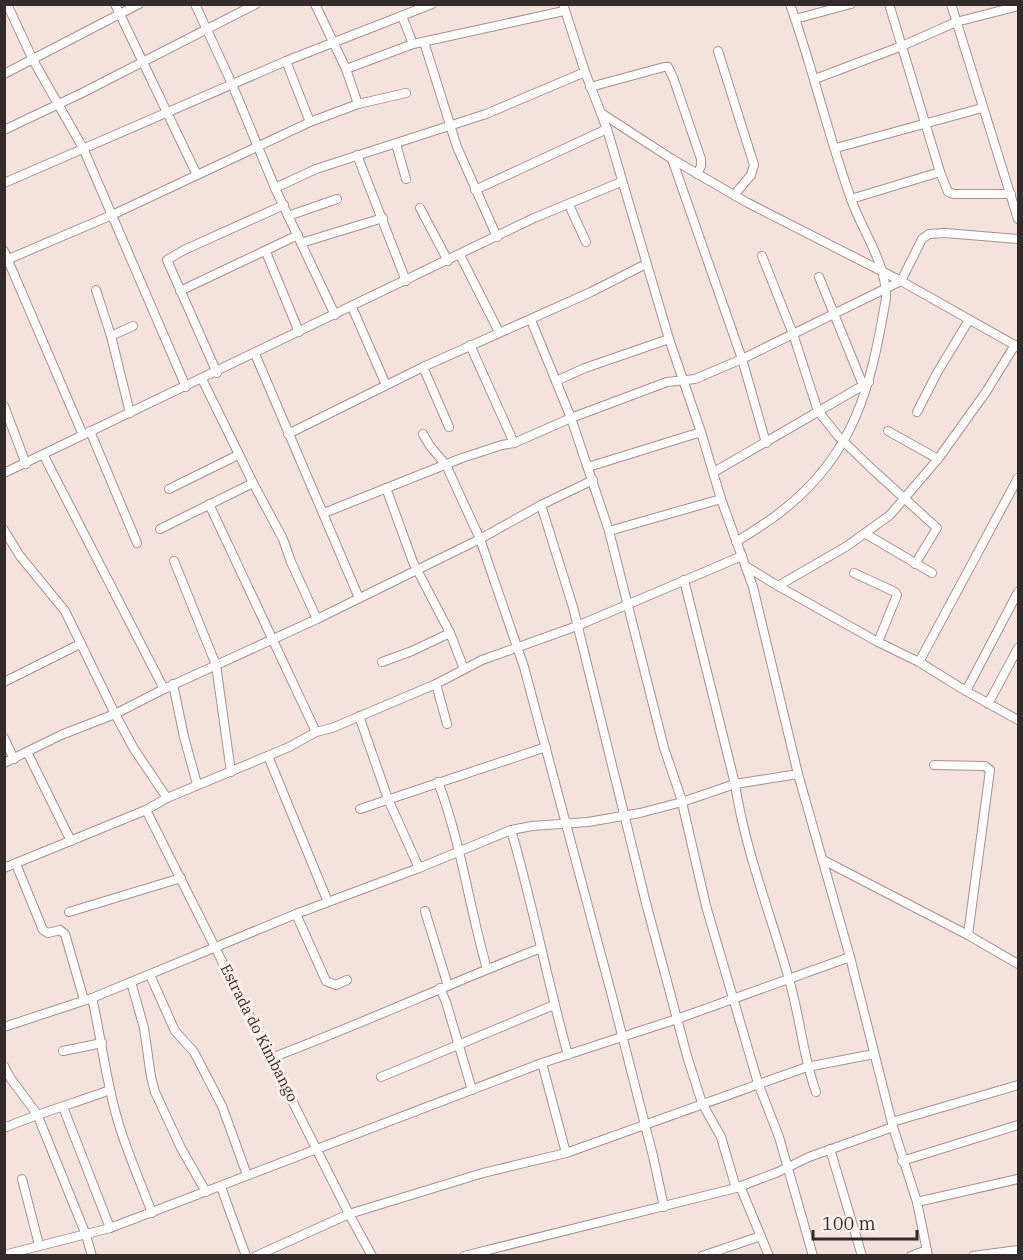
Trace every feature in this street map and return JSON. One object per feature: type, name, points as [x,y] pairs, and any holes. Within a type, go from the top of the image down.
[{"type":"street","points":[[115,4],[197,175]]},
{"type":"street","points":[[4,74],[139,4]]},
{"type":"street","points":[[195,4],[232,84],[275,188],[335,315]]},
{"type":"street","points":[[4,130],[256,4]]},
{"type":"street","points":[[315,4],[346,69],[358,104]]},
{"type":"street","points":[[4,183],[286,61],[432,4]]},
{"type":"street","points":[[736,542],[783,511],[817,477],[844,441],[856,417],[866,384],[886,298],[882,272],[851,199],[790,4]]},
{"type":"street","points":[[795,19],[851,4]]},
{"type":"street","points":[[890,4],[948,192],[951,194],[1011,194]]},
{"type":"street","points":[[951,4],[1018,219]]},
{"type":"street","points":[[9,7],[33,60],[83,148],[186,387]]},
{"type":"street","points":[[815,79],[902,46],[956,22],[1018,7]]},
{"type":"street","points":[[346,69],[413,44],[563,8],[607,129],[669,339],[721,499],[747,567],[798,774],[850,957],[902,1161],[917,1202],[928,1253],[911,1256]]},
{"type":"street","points":[[402,16],[413,44]]},
{"type":"street","points":[[424,42],[450,126],[475,190],[497,237]]},
{"type":"street","points":[[718,51],[754,165],[751,175],[734,195]]},
{"type":"street","points":[[286,61],[310,122]]},
{"type":"street","points":[[590,87],[664,66],[668,68],[701,159],[701,166],[697,174]]},
{"type":"street","points":[[275,188],[316,169],[486,114],[585,72]]},
{"type":"street","points":[[137,543],[6,257],[112,216],[310,122],[358,104],[406,93]]},
{"type":"street","points":[[836,148],[982,108]]},
{"type":"street","points":[[601,113],[672,159],[734,195],[901,281],[1017,346],[938,459],[890,514],[866,534],[778,586]]},
{"type":"street","points":[[475,190],[607,129]]},
{"type":"street","points":[[396,144],[406,179]]},
{"type":"street","points":[[357,155],[406,281]]},
{"type":"street","points":[[672,159],[742,359],[766,443]]},
{"type":"street","points":[[851,199],[940,172]]},
{"type":"street","points":[[4,473],[44,456],[86,433],[217,373],[497,237],[621,182]]},
{"type":"street","points":[[288,216],[337,199]]},
{"type":"street","points":[[217,373],[168,263],[169,258],[284,205]]},
{"type":"street","points":[[569,205],[586,242]]},
{"type":"street","points":[[420,208],[448,261]]},
{"type":"street","points":[[180,291],[299,239],[383,218]]},
{"type":"street","points":[[324,513],[446,465],[514,443],[571,418],[667,382],[695,379],[742,359],[901,281],[922,239],[929,234],[945,233],[1018,239]]},
{"type":"street","points":[[266,252],[299,332]]},
{"type":"street","points":[[460,255],[499,332]]},
{"type":"street","points":[[762,256],[793,334],[818,411],[844,441],[937,528],[915,564]]},
{"type":"street","points":[[288,434],[423,367],[531,320],[646,264]]},
{"type":"street","points":[[819,277],[866,384]]},
{"type":"street","points":[[96,290],[111,336],[130,413]]},
{"type":"street","points":[[352,307],[387,385]]},
{"type":"street","points":[[531,320],[571,418],[609,531],[664,748],[682,802],[706,906],[758,1083],[779,1137],[813,1256]]},
{"type":"street","points":[[917,412],[969,320]]},
{"type":"street","points":[[111,336],[133,326]]},
{"type":"street","points":[[556,381],[585,368],[669,339]]},
{"type":"street","points":[[470,345],[514,443]]},
{"type":"street","points":[[255,354],[359,598]]},
{"type":"street","points":[[423,367],[449,427]]},
{"type":"street","points":[[202,380],[283,539],[317,619]]},
{"type":"street","points":[[714,472],[866,384]]},
{"type":"street","points":[[4,406],[26,464]]},
{"type":"street","points":[[888,431],[938,459]]},
{"type":"street","points":[[588,467],[701,432]]},
{"type":"street","points":[[423,434],[446,465],[480,539],[517,648],[546,747],[645,1125],[664,1207]]},
{"type":"street","points":[[169,489],[238,454]]},
{"type":"street","points":[[44,456],[164,688]]},
{"type":"street","points":[[920,662],[1018,478]]},
{"type":"street","points":[[4,763],[62,735],[115,714],[164,688],[317,619],[480,539],[541,505],[593,480]]},
{"type":"street","points":[[160,529],[253,483]]},
{"type":"street","points":[[386,488],[417,570],[450,633],[464,669]]},
{"type":"street","points":[[609,531],[721,499]]},
{"type":"street","points":[[209,504],[316,732]]},
{"type":"street","points":[[541,505],[573,607],[677,1019],[702,1103],[721,1137],[738,1187],[762,1236],[769,1256]]},
{"type":"street","points":[[4,530],[20,556],[64,611],[134,749],[167,798]]},
{"type":"street","points":[[866,534],[932,573]]},
{"type":"street","points":[[4,868],[146,810],[197,784],[268,756],[316,732],[436,684],[482,660],[577,626],[742,556]]},
{"type":"street","points":[[174,561],[216,665],[231,771]]},
{"type":"street","points":[[747,567],[878,642],[920,662],[1018,720]]},
{"type":"street","points":[[855,573],[897,595],[878,642]]},
{"type":"street","points":[[684,580],[735,784],[738,807],[758,882],[789,978],[807,1067],[816,1092]]},
{"type":"street","points":[[966,691],[1018,592]]},
{"type":"street","points":[[382,662],[450,633]]},
{"type":"street","points":[[4,682],[80,644]]},
{"type":"street","points":[[988,704],[1018,648]]},
{"type":"street","points":[[173,684],[197,784]]},
{"type":"street","points":[[436,684],[447,724]]},
{"type":"street","points":[[359,716],[388,799],[419,867]]},
{"type":"street","points":[[4,738],[14,759]]},
{"type":"street","points":[[360,809],[546,747]]},
{"type":"street","points":[[27,752],[71,841]]},
{"type":"street","points":[[268,756],[328,902]]},
{"type":"street","points":[[934,765],[985,766],[990,770],[968,935]]},
{"type":"street","points":[[4,1027],[88,999],[150,975],[296,914],[511,830],[625,816],[682,802],[735,784],[798,774]]},
{"type":"street","points":[[438,782],[450,813],[474,925],[487,969]]},
{"type":"street","name":"Estrada do Kimbango","points":[[146,810],[372,1256]]},
{"type":"street","points":[[511,830],[568,1055]]},
{"type":"street","points":[[823,860],[968,935],[1018,964]]},
{"type":"street","points":[[16,864],[43,930],[49,933],[60,930],[65,934],[102,1043],[110,1090],[127,1146],[152,1213]]},
{"type":"street","points":[[69,912],[180,878]]},
{"type":"street","points":[[425,911],[457,1045],[472,1090]]},
{"type":"street","points":[[296,914],[324,978],[333,985],[339,985],[347,980]]},
{"type":"street","points":[[271,1058],[379,1016],[541,948]]},
{"type":"street","points":[[4,1256],[110,1228],[542,1063],[622,1038],[850,957]]},
{"type":"street","points":[[150,975],[175,1031],[194,1052],[222,1106],[247,1175]]},
{"type":"street","points":[[131,982],[144,1028],[155,1092],[181,1148],[206,1192]]},
{"type":"street","points":[[381,1077],[554,1005]]},
{"type":"street","points":[[63,1052],[102,1043]]},
{"type":"street","points":[[256,1256],[349,1214],[483,1173],[566,1153],[807,1067],[874,1054]]},
{"type":"street","points":[[542,1063],[566,1153]]},
{"type":"street","points":[[4,1066],[37,1114],[86,1235],[92,1256]]},
{"type":"street","points":[[464,1256],[738,1187],[892,1125],[1018,1085]]},
{"type":"street","points":[[4,1128],[37,1114],[110,1090]]},
{"type":"street","points":[[63,1107],[110,1228]]},
{"type":"street","points":[[902,1161],[1018,1125]]},
{"type":"street","points":[[830,1149],[862,1256]]},
{"type":"street","points":[[22,1179],[39,1245]]},
{"type":"street","points":[[917,1202],[1018,1179]]},
{"type":"street","points":[[221,1186],[246,1256]]},
{"type":"street","points":[[702,1256],[762,1236]]},
{"type":"street","points":[[973,1256],[1018,1250]]}]
